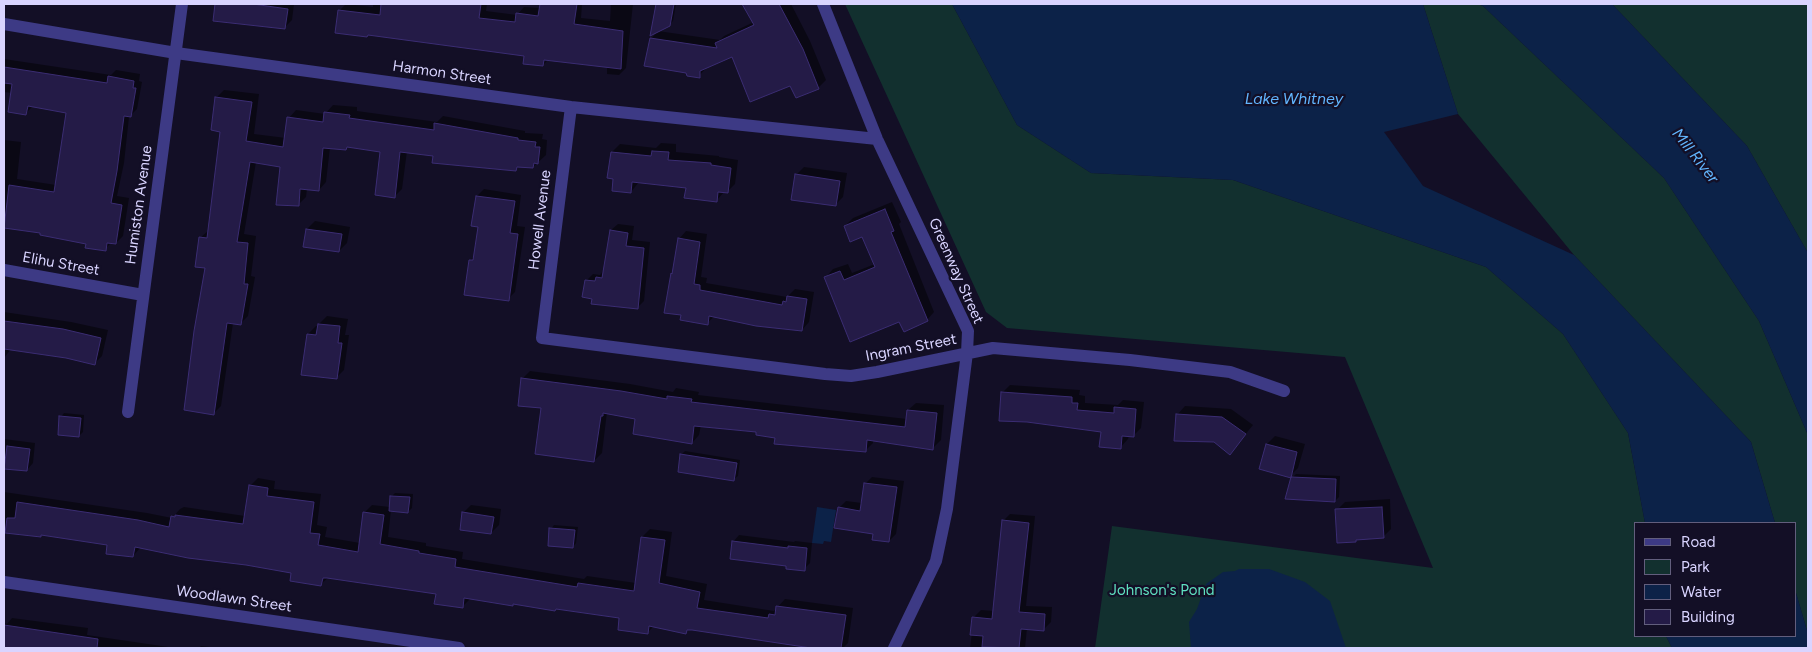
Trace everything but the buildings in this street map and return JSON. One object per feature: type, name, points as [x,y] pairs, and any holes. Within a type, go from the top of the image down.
[{"type":"street","name":"Humiston Avenue","points":[[128,412],[182,4]]},
{"type":"street","name":"Greenway Street","points":[[823,4],[877,139],[968,331],[967,353],[947,509],[936,561],[894,648]]},
{"type":"street","name":"Harmon Street","points":[[4,24],[176,53],[571,107],[877,139]]},
{"type":"street","name":"Howell Avenue","points":[[542,338],[571,107]]},
{"type":"street","name":"Elihu Street","points":[[4,270],[143,295]]},
{"type":"street","name":"Ingram Street","points":[[542,338],[805,372],[851,376],[993,348],[1130,360],[1230,372],[1284,391]]},
{"type":"street","name":"Woodlawn Street","points":[[4,582],[459,648]]},
{"type":"green space","points":[[845,4],[952,4],[1017,125],[1091,173],[1233,180],[1486,267],[1563,334],[1628,433],[1645,522],[1634,522],[1634,637],[1666,637],[1672,648],[1095,648],[1112,526],[1433,568],[1345,357],[1007,328],[986,312]]},
{"type":"green space","points":[[1423,4],[1478,4],[1483,6],[1664,178],[1759,321],[1808,435],[1808,634],[1797,596],[1797,522],[1775,522],[1751,442],[1574,255],[1458,114]]},
{"type":"green space","points":[[1612,4],[1808,4],[1808,253],[1747,146]]},
{"type":"water","name":"Lake Whitney","points":[[952,4],[1423,4],[1458,114],[1384,132],[1423,186],[1574,255],[1751,442],[1775,522],[1645,522],[1628,433],[1563,334],[1486,267],[1233,180],[1091,173],[1017,125]]},
{"type":"water","name":"Mill River","points":[[1478,4],[1612,4],[1747,146],[1808,253],[1808,435],[1759,321],[1664,178],[1483,6]]},
{"type":"water","points":[[817,507],[836,510],[831,542],[824,541],[823,544],[812,543]]},
{"type":"water","name":"Johnson's Pond","points":[[1239,569],[1269,569],[1305,582],[1330,601],[1346,648],[1191,648],[1189,622],[1197,609],[1206,584],[1223,572]]},
{"type":"water","points":[[1797,596],[1808,634],[1808,648],[1672,648],[1666,637],[1797,637]]}]
